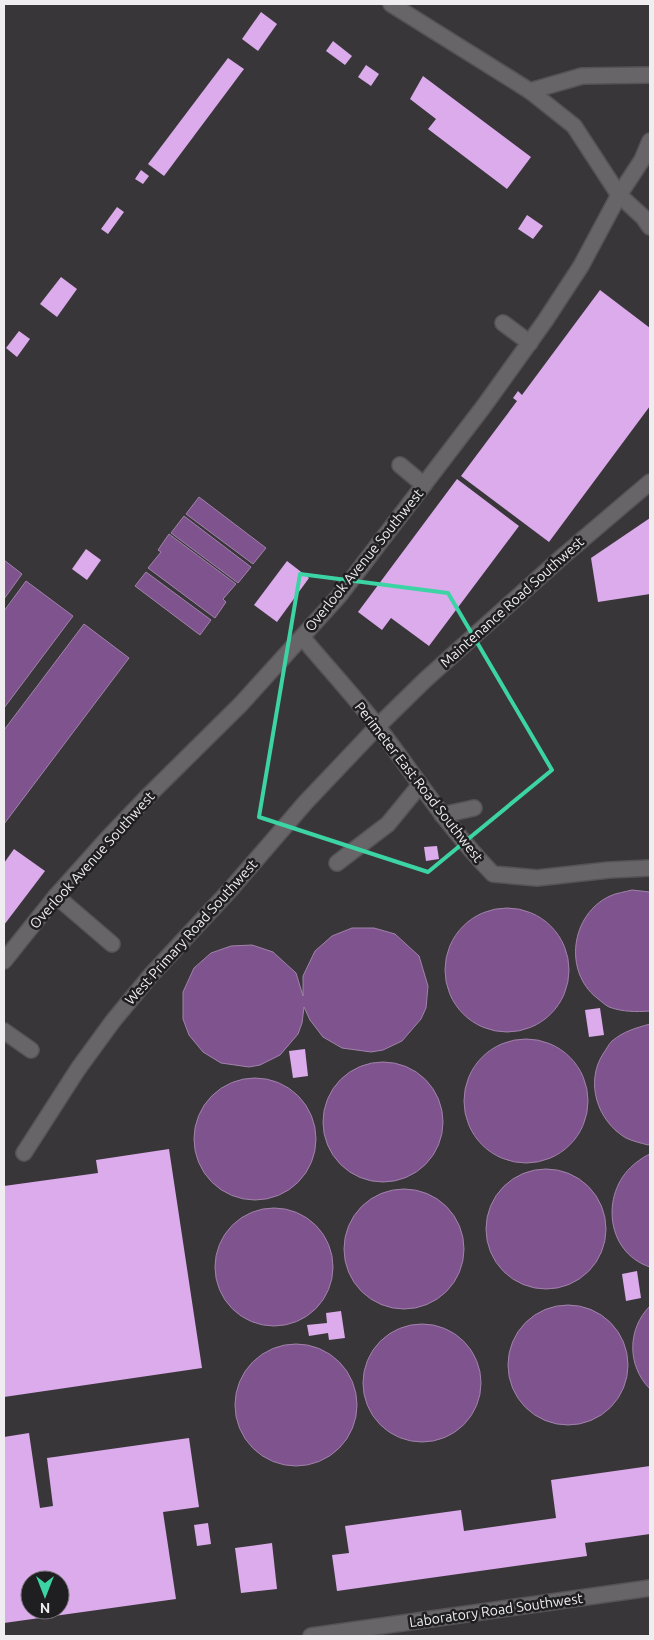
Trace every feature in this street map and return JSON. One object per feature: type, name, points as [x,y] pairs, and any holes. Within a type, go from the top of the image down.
[{"type":"lane","points":[[391,4],[530,90],[574,126],[619,195],[643,217],[650,227]]},
{"type":"lane","points":[[530,90],[582,76],[650,75]]},
{"type":"lane","name":"Overlook Avenue Southwest","points":[[4,961],[56,896],[148,796],[242,704],[302,637],[342,581],[424,485],[530,343],[581,266],[619,195],[642,160],[650,141]]},
{"type":"lane","points":[[503,323],[530,343]]},
{"type":"lane","points":[[400,465],[424,485]]},
{"type":"lane","name":"Maintenance Road Southwest","points":[[378,726],[425,680],[562,557],[650,482]]},
{"type":"lane","name":"Perimeter East Road Southwest","points":[[302,637],[378,726],[442,815],[472,853],[492,874],[537,878],[609,870],[650,868]]},
{"type":"lane","name":"West Primary Road Southwest","points":[[24,1153],[92,1049],[135,993],[230,890],[305,803],[378,726]]},
{"type":"lane","points":[[337,863],[388,824],[420,785]]},
{"type":"lane","points":[[442,815],[474,808]]},
{"type":"lane","points":[[56,896],[112,944]]},
{"type":"lane","points":[[4,1031],[31,1050]]},
{"type":"lane","name":"Laboratory Road Southwest","points":[[311,1636],[650,1588]]},
{"type":"highlighted area","points":[[300,574],[448,593],[552,770],[428,872],[259,817]]},
{"type":"shaded area","points":[[199,497],[266,548],[253,564],[186,514]]},
{"type":"shaded area","points":[[184,516],[251,567],[238,583],[171,533]]},
{"type":"shaded area","points":[[169,534],[236,584],[223,599],[226,602],[215,618],[148,568],[161,552],[158,550]]},
{"type":"shaded area","points":[[4,560],[22,574],[4,599]]},
{"type":"shaded area","points":[[146,572],[211,620],[200,635],[135,586]]},
{"type":"shaded area","points":[[26,581],[73,616],[4,708],[4,611]]},
{"type":"shaded area","points":[[84,624],[129,658],[4,824],[4,730]]},
{"type":"shaded area","points":[[632,890],[650,892],[650,1011],[624,1011],[606,1005],[586,987],[579,973],[576,959],[576,944],[580,929],[587,916],[597,904],[610,896]]},
{"type":"shaded area","points":[[507,908],[531,913],[551,926],[564,946],[569,970],[564,994],[551,1014],[531,1027],[507,1032],[483,1027],[463,1014],[450,994],[445,970],[450,946],[463,926],[483,913]]},
{"type":"shaded area","points":[[352,928],[374,928],[395,934],[419,956],[428,986],[426,1008],[421,1019],[402,1041],[383,1050],[371,1052],[342,1048],[323,1037],[310,1020],[304,1007],[302,1023],[298,1034],[280,1055],[260,1065],[249,1067],[221,1063],[203,1052],[189,1035],[183,1019],[183,992],[194,968],[211,953],[231,946],[252,945],[273,952],[296,973],[303,996],[303,976],[315,951],[332,936]]},
{"type":"shaded area","points":[[650,1024],[650,1144],[648,1145],[626,1138],[608,1122],[597,1100],[595,1077],[603,1054],[611,1043],[626,1032]]},
{"type":"shaded area","points":[[526,1039],[550,1044],[569,1058],[583,1077],[588,1101],[583,1125],[569,1144],[550,1158],[526,1163],[502,1158],[483,1144],[469,1125],[464,1101],[469,1077],[483,1058],[502,1044]]},
{"type":"shaded area","points":[[383,1062],[395,1063],[406,1067],[416,1072],[425,1080],[433,1089],[438,1099],[442,1110],[442,1134],[438,1145],[433,1155],[425,1164],[416,1172],[406,1177],[395,1181],[383,1182],[371,1181],[360,1177],[350,1172],[341,1164],[333,1155],[328,1145],[324,1134],[323,1122],[324,1110],[328,1099],[333,1089],[341,1080],[350,1072],[360,1067],[371,1063]]},
{"type":"shaded area","points":[[255,1078],[267,1079],[278,1083],[298,1096],[311,1116],[315,1127],[315,1151],[311,1162],[298,1182],[278,1195],[267,1199],[255,1200],[243,1199],[232,1195],[212,1182],[199,1162],[195,1151],[194,1139],[195,1127],[199,1116],[212,1096],[232,1083],[243,1079]]},
{"type":"shaded area","points":[[650,1154],[650,1267],[635,1259],[623,1248],[616,1234],[612,1219],[613,1203],[617,1188],[625,1174],[637,1162]]},
{"type":"shaded area","points":[[546,1169],[569,1173],[589,1186],[602,1206],[606,1229],[602,1252],[589,1272],[569,1285],[546,1289],[523,1285],[503,1272],[490,1252],[486,1229],[490,1206],[503,1186],[523,1173]]},
{"type":"shaded area","points":[[404,1189],[427,1193],[447,1206],[460,1226],[464,1249],[460,1272],[447,1292],[427,1305],[404,1309],[381,1305],[361,1292],[348,1272],[344,1249],[348,1226],[361,1206],[381,1193]]},
{"type":"shaded area","points":[[274,1208],[297,1212],[316,1225],[329,1244],[333,1267],[329,1290],[316,1309],[297,1322],[274,1326],[251,1322],[232,1309],[219,1290],[215,1267],[219,1244],[232,1225],[251,1212]]},
{"type":"shaded area","points":[[568,1305],[580,1306],[591,1310],[601,1315],[610,1323],[618,1332],[623,1342],[627,1353],[627,1377],[623,1388],[618,1398],[610,1407],[601,1415],[591,1420],[580,1424],[568,1425],[556,1424],[545,1420],[535,1415],[526,1407],[518,1398],[513,1388],[509,1377],[508,1365],[509,1353],[513,1342],[518,1332],[526,1323],[535,1315],[545,1310],[556,1306]]},
{"type":"shaded area","points":[[650,1306],[650,1389],[642,1380],[637,1370],[633,1348],[637,1325],[642,1315]]},
{"type":"shaded area","points":[[422,1324],[445,1328],[464,1341],[477,1360],[481,1383],[477,1406],[464,1425],[445,1438],[422,1442],[399,1438],[380,1425],[367,1406],[363,1383],[367,1360],[380,1341],[399,1328]]},
{"type":"shaded area","points":[[296,1344],[319,1348],[339,1362],[353,1382],[357,1405],[353,1428],[339,1448],[319,1462],[296,1466],[273,1462],[253,1448],[239,1428],[235,1405],[239,1382],[253,1362],[273,1348]]},
{"type":"building","points":[[261,12],[277,24],[258,51],[242,39]]},
{"type":"building","points":[[333,41],[352,56],[345,65],[326,51]]},
{"type":"building","points":[[228,58],[244,69],[164,176],[148,164]]},
{"type":"building","points":[[366,65],[379,74],[371,86],[358,77]]},
{"type":"building","points":[[423,76],[531,157],[507,189],[428,129],[436,119],[410,99]]},
{"type":"building","points":[[141,170],[149,176],[143,184],[135,179]]},
{"type":"building","points":[[117,207],[124,212],[108,234],[101,229]]},
{"type":"building","points":[[527,215],[543,226],[533,239],[518,229]]},
{"type":"building","points":[[61,277],[77,289],[57,317],[40,304]]},
{"type":"building","points":[[600,290],[650,328],[650,406],[549,542],[461,476],[517,401],[513,398],[518,391],[522,395]]},
{"type":"building","points":[[19,331],[30,339],[17,357],[6,348]]},
{"type":"building","points":[[457,479],[519,526],[429,646],[391,618],[382,630],[358,612]]},
{"type":"building","points":[[650,518],[650,594],[598,602],[591,558]]},
{"type":"building","points":[[86,549],[101,560],[87,580],[72,569]]},
{"type":"building","points":[[287,561],[309,578],[277,622],[254,605]]},
{"type":"building","points":[[437,846],[439,859],[426,861],[424,847]]},
{"type":"building","points":[[14,849],[45,871],[4,925],[4,863]]},
{"type":"building","points":[[600,1008],[604,1035],[589,1037],[585,1010]]},
{"type":"building","points":[[305,1049],[308,1076],[293,1078],[289,1051]]},
{"type":"building","points":[[169,1149],[202,1368],[4,1397],[4,1186],[98,1173],[96,1160]]},
{"type":"building","points":[[637,1271],[641,1298],[626,1301],[622,1274]]},
{"type":"building","points":[[341,1311],[345,1338],[329,1340],[328,1333],[309,1336],[307,1325],[327,1323],[326,1313]]},
{"type":"building","points":[[29,1433],[40,1508],[53,1506],[47,1458],[189,1438],[199,1507],[163,1512],[176,1599],[70,1614],[70,1570],[20,1570],[20,1620],[26,1620],[4,1623],[4,1437]]},
{"type":"building","points":[[650,1466],[650,1534],[585,1543],[587,1556],[337,1591],[332,1555],[349,1553],[345,1526],[461,1510],[464,1531],[556,1518],[551,1480]]},
{"type":"building","points":[[208,1523],[211,1544],[197,1546],[194,1525]]},
{"type":"building","points":[[272,1543],[277,1589],[241,1593],[235,1548]]}]
